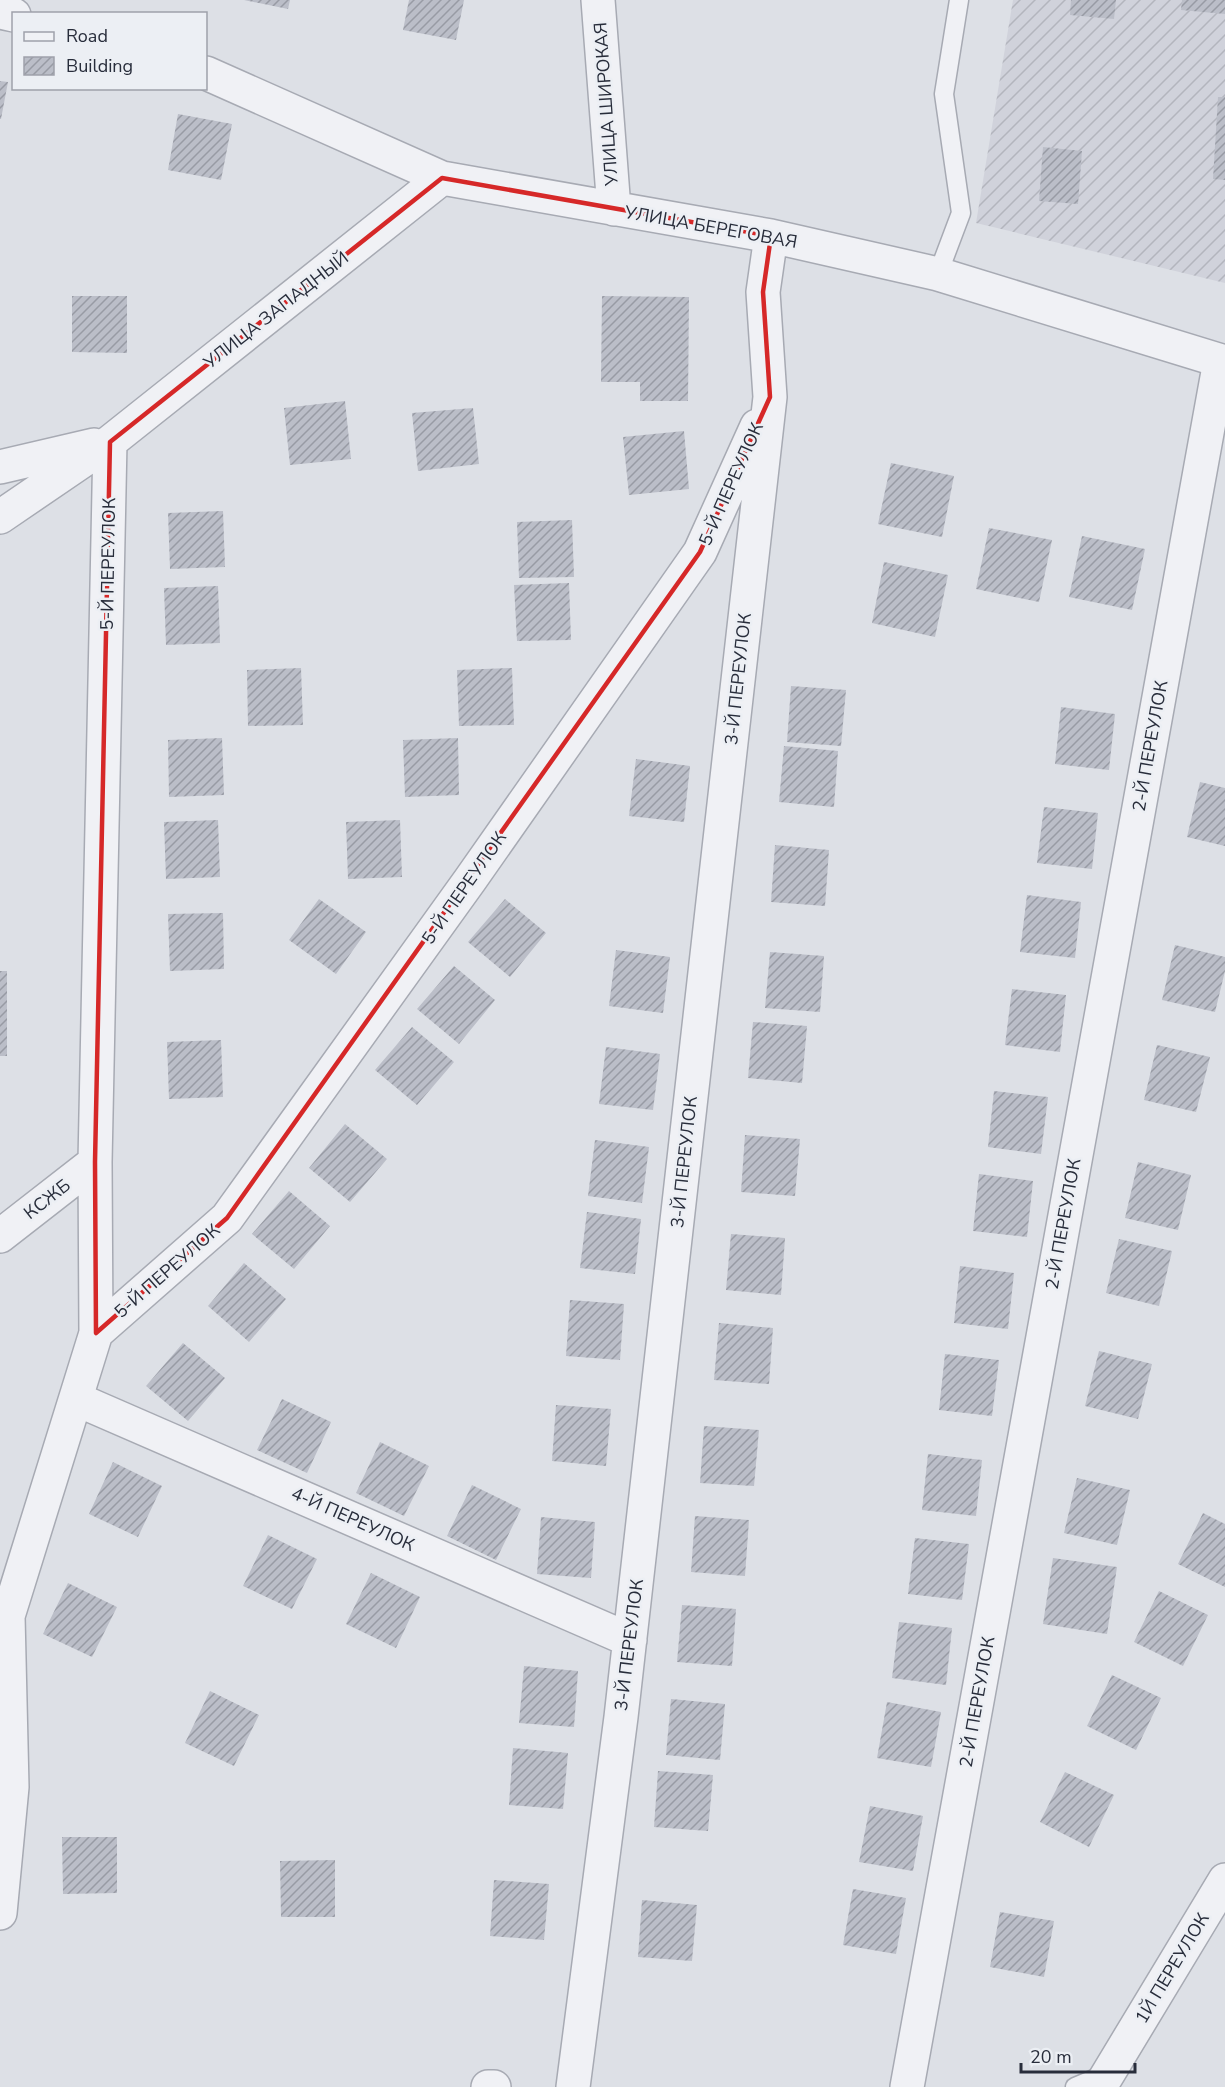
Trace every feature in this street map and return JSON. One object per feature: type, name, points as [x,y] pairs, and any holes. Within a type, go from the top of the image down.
[{"type":"street","name":"УЛИЦА ШИРОКАЯ","points":[[598,0],[614,209]]},
{"type":"street","name":"УЛИЦА БЕРЕГОВАЯ","points":[[207,73],[442,178],[771,236],[938,274],[1223,361]]},
{"type":"street","name":"УЛИЦА ЗАПАДНЫЙ","points":[[0,517],[110,442],[442,178]]},
{"type":"street","name":"3-Й ПЕРЕУЛОК","points":[[573,2087],[630,1640],[770,397],[763,292],[771,236]]},
{"type":"street","name":"2-Й ПЕРЕУЛОК","points":[[907,2087],[1223,361]]},
{"type":"street","name":"5-Й ПЕРЕУЛОК","points":[[96,1333],[226,1218],[464,890],[700,552],[770,397]]},
{"type":"street","points":[[0,467],[110,442]]},
{"type":"street","name":"5-Й ПЕРЕУЛОК","points":[[0,1913],[12,1787],[8,1616],[96,1333],[95,1162],[110,442]]},
{"type":"street","name":"КСЖБ","points":[[0,1236],[95,1162]]},
{"type":"street","name":"4-Й ПЕРЕУЛОК","points":[[76,1398],[630,1640]]},
{"type":"street","name":"1Й ПЕРЕУЛОК","points":[[1104,2080],[1216,1915],[1225,1880]]},
{"type":"street","points":[[488,2087],[494,2087]]},
{"type":"lane","points":[[938,274],[961,213],[944,94],[960,0]]},
{"type":"lane","points":[[1075,2087],[1104,2080]]},
{"type":"highlighted area","points":[[442,178],[771,236],[763,292],[770,397],[700,552],[227,1218],[96,1333],[95,1162],[110,442]]},
{"type":"shaded area","points":[[1013,0],[1225,0],[1225,283],[976,223]]},
{"type":"building","points":[[244,0],[290,0],[288,9]]},
{"type":"building","points":[[409,0],[464,0],[456,40],[403,30]]},
{"type":"building","points":[[1071,0],[1116,0],[1114,19],[1070,15]]},
{"type":"building","points":[[1182,0],[1225,0],[1225,14],[1181,10]]},
{"type":"building","points":[[0,81],[8,82],[1,119],[0,119]]},
{"type":"building","points":[[1218,97],[1225,97],[1225,180],[1213,179]]},
{"type":"building","points":[[178,114],[232,124],[221,180],[168,170]]},
{"type":"building","points":[[1043,147],[1082,151],[1078,204],[1039,201]]},
{"type":"building","points":[[72,296],[127,296],[127,353],[72,352]]},
{"type":"building","points":[[602,296],[689,297],[688,401],[640,401],[640,382],[601,382]]},
{"type":"building","points":[[345,401],[351,459],[290,465],[284,408]]},
{"type":"building","points":[[473,408],[479,464],[418,471],[412,413]]},
{"type":"building","points":[[684,431],[689,489],[629,495],[623,437]]},
{"type":"building","points":[[891,463],[954,476],[942,537],[878,524]]},
{"type":"building","points":[[223,511],[225,567],[170,569],[168,513]]},
{"type":"building","points":[[572,520],[574,577],[519,578],[517,522]]},
{"type":"building","points":[[989,528],[1052,540],[1039,602],[976,589]]},
{"type":"building","points":[[1082,536],[1145,549],[1132,610],[1069,597]]},
{"type":"building","points":[[884,562],[948,575],[935,637],[872,623]]},
{"type":"building","points":[[569,583],[571,640],[517,641],[514,585]]},
{"type":"building","points":[[218,586],[220,643],[166,645],[164,588]]},
{"type":"building","points":[[301,668],[303,725],[248,726],[247,670]]},
{"type":"building","points":[[512,668],[514,725],[459,726],[457,670]]},
{"type":"building","points":[[791,686],[846,690],[841,746],[787,742]]},
{"type":"building","points":[[1061,707],[1115,714],[1109,770],[1055,764]]},
{"type":"building","points":[[222,738],[224,795],[169,797],[168,740]]},
{"type":"building","points":[[458,738],[459,795],[405,797],[403,740]]},
{"type":"building","points":[[784,746],[838,751],[834,807],[779,802]]},
{"type":"building","points":[[636,759],[690,766],[684,822],[629,816]]},
{"type":"building","points":[[1200,782],[1225,788],[1225,846],[1187,837]]},
{"type":"building","points":[[1044,807],[1098,813],[1092,869],[1037,863]]},
{"type":"building","points":[[218,820],[220,877],[166,879],[164,822]]},
{"type":"building","points":[[400,820],[402,877],[348,879],[346,822]]},
{"type":"building","points":[[775,845],[829,850],[825,906],[771,902]]},
{"type":"building","points":[[1027,895],[1081,902],[1075,958],[1020,952]]},
{"type":"building","points":[[319,899],[366,932],[336,974],[289,940]]},
{"type":"building","points":[[505,899],[546,933],[510,977],[468,942]]},
{"type":"building","points":[[223,913],[224,969],[170,971],[168,914]]},
{"type":"building","points":[[1175,945],[1225,957],[1225,971],[1215,1012],[1162,1000]]},
{"type":"building","points":[[616,950],[670,957],[663,1013],[609,1006]]},
{"type":"building","points":[[770,952],[824,956],[820,1012],[765,1008]]},
{"type":"building","points":[[454,966],[495,1000],[459,1044],[417,1009]]},
{"type":"building","points":[[0,971],[7,971],[7,1056],[0,1056]]},
{"type":"building","points":[[1012,989],[1066,995],[1060,1052],[1005,1045]]},
{"type":"building","points":[[753,1022],[807,1026],[802,1083],[748,1078]]},
{"type":"building","points":[[412,1027],[454,1062],[417,1105],[375,1070]]},
{"type":"building","points":[[221,1040],[223,1097],[169,1099],[167,1042]]},
{"type":"building","points":[[1157,1045],[1210,1057],[1196,1112],[1144,1100]]},
{"type":"building","points":[[606,1047],[660,1054],[653,1110],[599,1104]]},
{"type":"building","points":[[994,1091],[1048,1097],[1041,1154],[988,1147]]},
{"type":"building","points":[[345,1124],[387,1159],[350,1202],[309,1168]]},
{"type":"building","points":[[745,1135],[800,1139],[795,1196],[741,1192]]},
{"type":"building","points":[[595,1140],[649,1147],[642,1203],[588,1196]]},
{"type":"building","points":[[1138,1162],[1191,1175],[1178,1230],[1125,1218]]},
{"type":"building","points":[[979,1174],[1033,1181],[1027,1237],[973,1231]]},
{"type":"building","points":[[289,1191],[330,1226],[294,1269],[252,1234]]},
{"type":"building","points":[[587,1212],[641,1219],[635,1274],[580,1268]]},
{"type":"building","points":[[731,1234],[785,1238],[781,1295],[726,1290]]},
{"type":"building","points":[[1119,1239],[1172,1251],[1159,1306],[1106,1293]]},
{"type":"building","points":[[244,1263],[286,1299],[249,1342],[208,1306]]},
{"type":"building","points":[[960,1266],[1014,1273],[1008,1329],[954,1323]]},
{"type":"building","points":[[570,1300],[624,1304],[620,1360],[566,1356]]},
{"type":"building","points":[[719,1323],[773,1328],[769,1384],[714,1380]]},
{"type":"building","points":[[183,1343],[225,1378],[188,1421],[146,1386]]},
{"type":"building","points":[[1099,1351],[1152,1364],[1138,1419],[1085,1406]]},
{"type":"building","points":[[945,1354],[999,1360],[992,1416],[939,1410]]},
{"type":"building","points":[[282,1399],[331,1422],[307,1473],[257,1450]]},
{"type":"building","points":[[556,1405],[611,1409],[606,1466],[552,1461]]},
{"type":"building","points":[[704,1426],[759,1430],[754,1486],[700,1483]]},
{"type":"building","points":[[380,1442],[429,1466],[404,1516],[356,1493]]},
{"type":"building","points":[[928,1454],[982,1460],[976,1516],[922,1510]]},
{"type":"building","points":[[113,1462],[162,1486],[138,1537],[89,1514]]},
{"type":"building","points":[[1077,1478],[1130,1490],[1117,1545],[1064,1533]]},
{"type":"building","points":[[472,1485],[521,1509],[496,1560],[447,1536]]},
{"type":"building","points":[[1203,1513],[1225,1524],[1225,1587],[1178,1564]]},
{"type":"building","points":[[695,1516],[749,1520],[745,1576],[691,1572]]},
{"type":"building","points":[[541,1517],[595,1522],[591,1578],[537,1574]]},
{"type":"building","points":[[268,1535],[317,1559],[292,1609],[243,1586]]},
{"type":"building","points":[[915,1538],[969,1544],[962,1600],[908,1594]]},
{"type":"building","points":[[1053,1558],[1117,1567],[1107,1634],[1043,1624]]},
{"type":"building","points":[[371,1573],[420,1597],[396,1648],[346,1624]]},
{"type":"building","points":[[68,1583],[117,1607],[92,1657],[43,1634]]},
{"type":"building","points":[[1159,1591],[1208,1615],[1183,1666],[1134,1642]]},
{"type":"building","points":[[682,1605],[736,1609],[732,1666],[677,1662]]},
{"type":"building","points":[[899,1622],[952,1628],[946,1685],[892,1678]]},
{"type":"building","points":[[524,1666],[578,1671],[574,1727],[519,1723]]},
{"type":"building","points":[[1112,1675],[1161,1698],[1136,1750],[1087,1726]]},
{"type":"building","points":[[210,1691],[259,1715],[234,1766],[185,1743]]},
{"type":"building","points":[[671,1699],[725,1704],[720,1760],[666,1755]]},
{"type":"building","points":[[887,1702],[941,1712],[931,1767],[877,1758]]},
{"type":"building","points":[[513,1748],[568,1753],[563,1809],[509,1805]]},
{"type":"building","points":[[658,1771],[713,1775],[708,1831],[654,1827]]},
{"type":"building","points":[[1065,1772],[1114,1795],[1089,1847],[1040,1822]]},
{"type":"building","points":[[870,1806],[923,1816],[913,1871],[859,1862]]},
{"type":"building","points":[[62,1837],[117,1837],[117,1893],[63,1894]]},
{"type":"building","points":[[335,1860],[335,1917],[281,1917],[280,1861]]},
{"type":"building","points":[[494,1880],[549,1884],[544,1940],[490,1936]]},
{"type":"building","points":[[853,1889],[906,1898],[896,1954],[843,1945]]},
{"type":"building","points":[[642,1900],[697,1905],[692,1961],[638,1957]]},
{"type":"building","points":[[1000,1912],[1054,1921],[1044,1977],[990,1967]]}]
